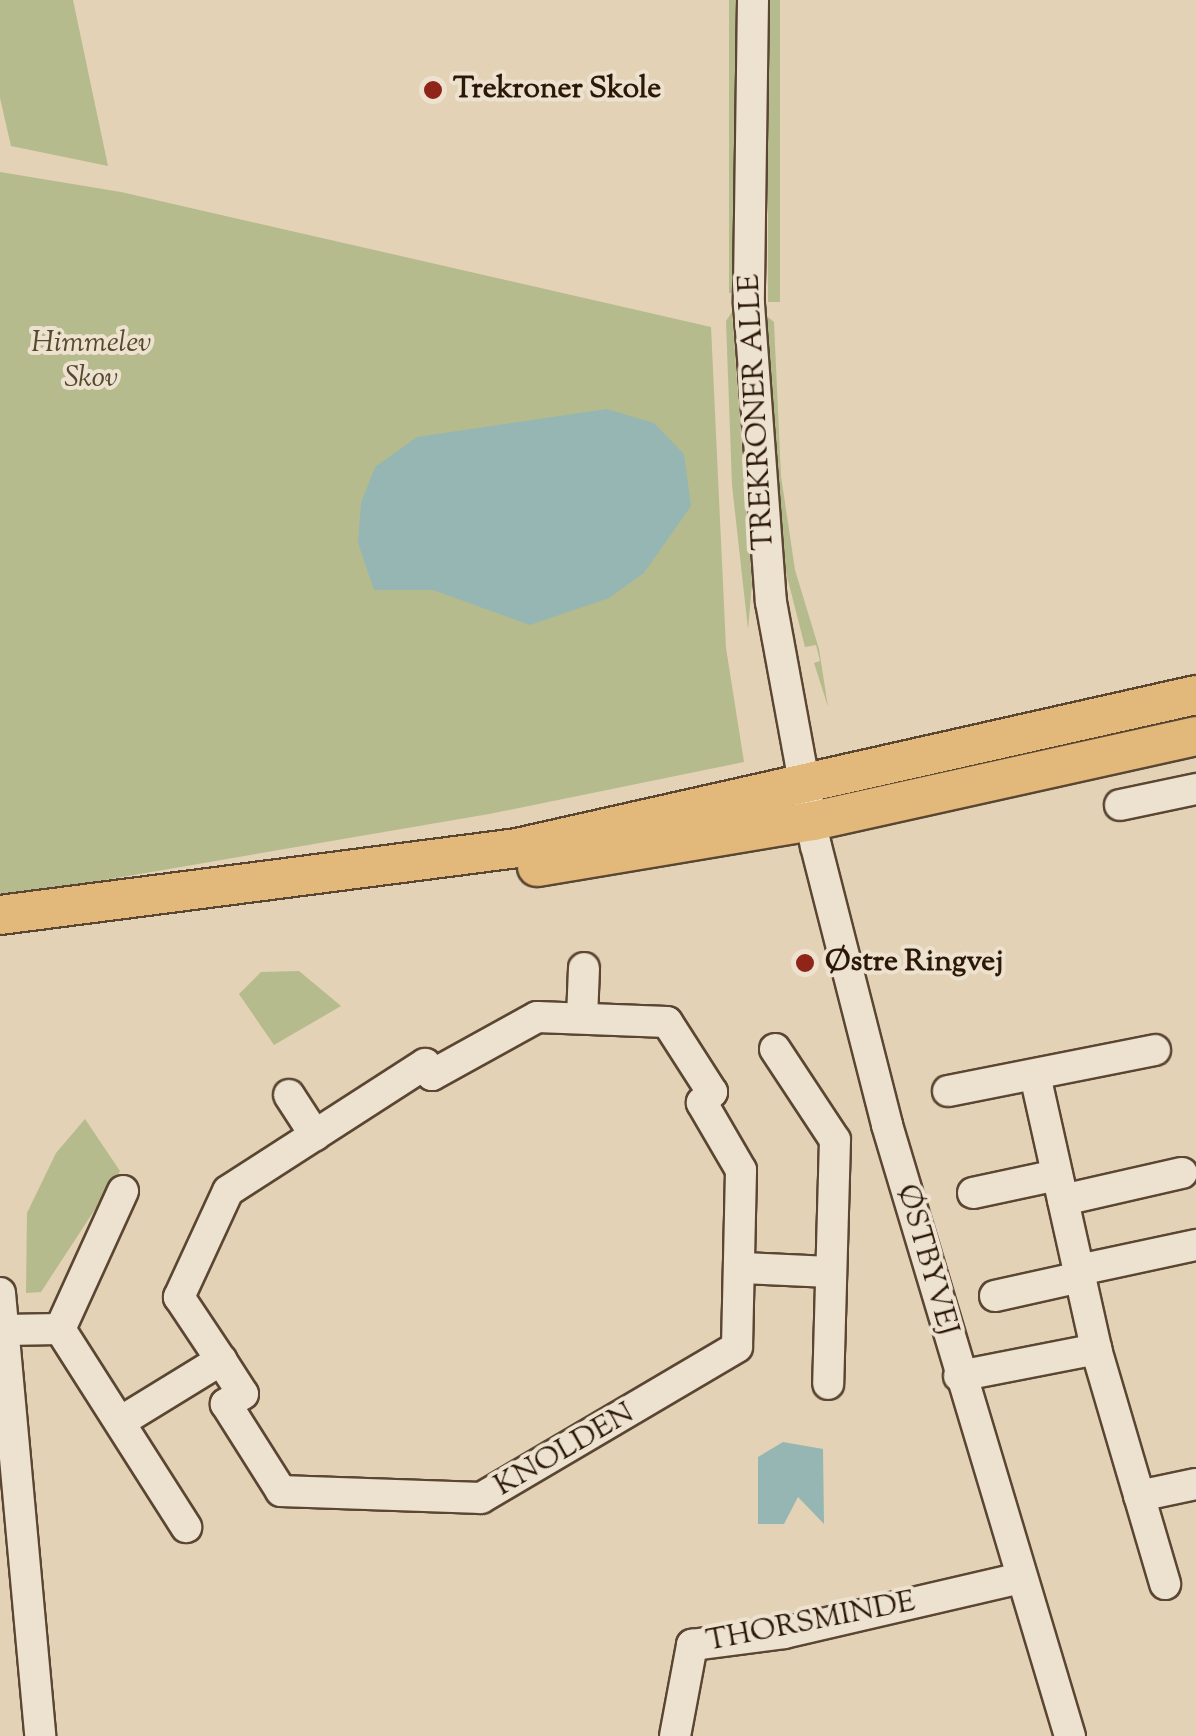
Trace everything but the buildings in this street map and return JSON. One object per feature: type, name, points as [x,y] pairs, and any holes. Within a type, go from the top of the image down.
[{"type":"main road","points":[[0,915],[517,848],[804,780],[1196,695]]},
{"type":"main road","points":[[0,936],[402,890],[813,821],[1196,736]]},
{"type":"street","name":"TREKRONER ALLE","points":[[753,0],[750,304],[759,500],[813,821]]},
{"type":"street","points":[[1120,804],[1196,789]]},
{"type":"street","name":"ØSTBYVEJ","points":[[813,821],[887,1126],[1068,1736]]},
{"type":"street","points":[[582,1018],[584,968]]},
{"type":"street","name":"KNOLDEN","points":[[537,1017],[582,1018],[667,1022],[712,1092],[702,1103],[741,1170],[742,1268],[736,1347],[482,1498],[281,1492],[226,1404],[243,1394],[179,1297],[228,1191],[425,1064],[432,1074],[537,1017]]},
{"type":"street","points":[[775,1049],[835,1140],[828,1384]]},
{"type":"street","points":[[948,1092],[1155,1050]]},
{"type":"street","points":[[1035,1075],[1096,1349],[1165,1584]]},
{"type":"street","points":[[289,1095],[315,1135]]},
{"type":"street","points":[[835,1140],[887,1126]]},
{"type":"street","points":[[973,1193],[1060,1188],[1182,1173]]},
{"type":"street","points":[[60,1329],[123,1191]]},
{"type":"street","points":[[995,1296],[1196,1245]]},
{"type":"street","points":[[742,1268],[831,1272]]},
{"type":"street","points":[[0,1293],[40,1736]]},
{"type":"street","points":[[4,1330],[60,1329]]},
{"type":"street","points":[[60,1329],[186,1527]]},
{"type":"street","points":[[960,1376],[1096,1349]]},
{"type":"street","points":[[120,1422],[222,1360]]},
{"type":"street","points":[[1139,1496],[1196,1484]]},
{"type":"street","name":"THORSMINDE","points":[[675,1736],[692,1646],[784,1633],[1021,1578]]},
{"type":"green space","points":[[0,0],[73,0],[108,166],[11,146],[0,98]]},
{"type":"green space","points":[[729,0],[740,0],[740,293],[729,293]]},
{"type":"green space","points":[[768,0],[780,0],[780,302],[768,302]]},
{"type":"green space","name":"Himmelev Skov","points":[[0,172],[121,192],[711,327],[726,648],[744,762],[489,814],[0,898]]},
{"type":"green space","points":[[732,312],[752,584],[748,629],[732,485],[726,321]]},
{"type":"green space","points":[[763,313],[774,322],[781,476],[795,570],[819,649],[828,707],[814,663],[820,661],[816,645],[805,647],[779,545]]},
{"type":"green space","points":[[299,971],[341,1006],[274,1045],[239,994],[261,972]]},
{"type":"green space","points":[[85,1119],[120,1171],[41,1292],[26,1293],[27,1213],[56,1153]]},
{"type":"water","points":[[607,409],[654,423],[684,454],[691,506],[644,573],[609,598],[530,625],[433,590],[374,590],[358,543],[361,503],[375,467],[417,437]]},
{"type":"water","points":[[783,1442],[823,1449],[824,1524],[798,1497],[784,1524],[758,1524],[758,1457]]},
{"type":"place","name":"Trekroner Skole","points":[[433,90]]},
{"type":"place","name":"Østre Ringvej","points":[[805,963]]}]
